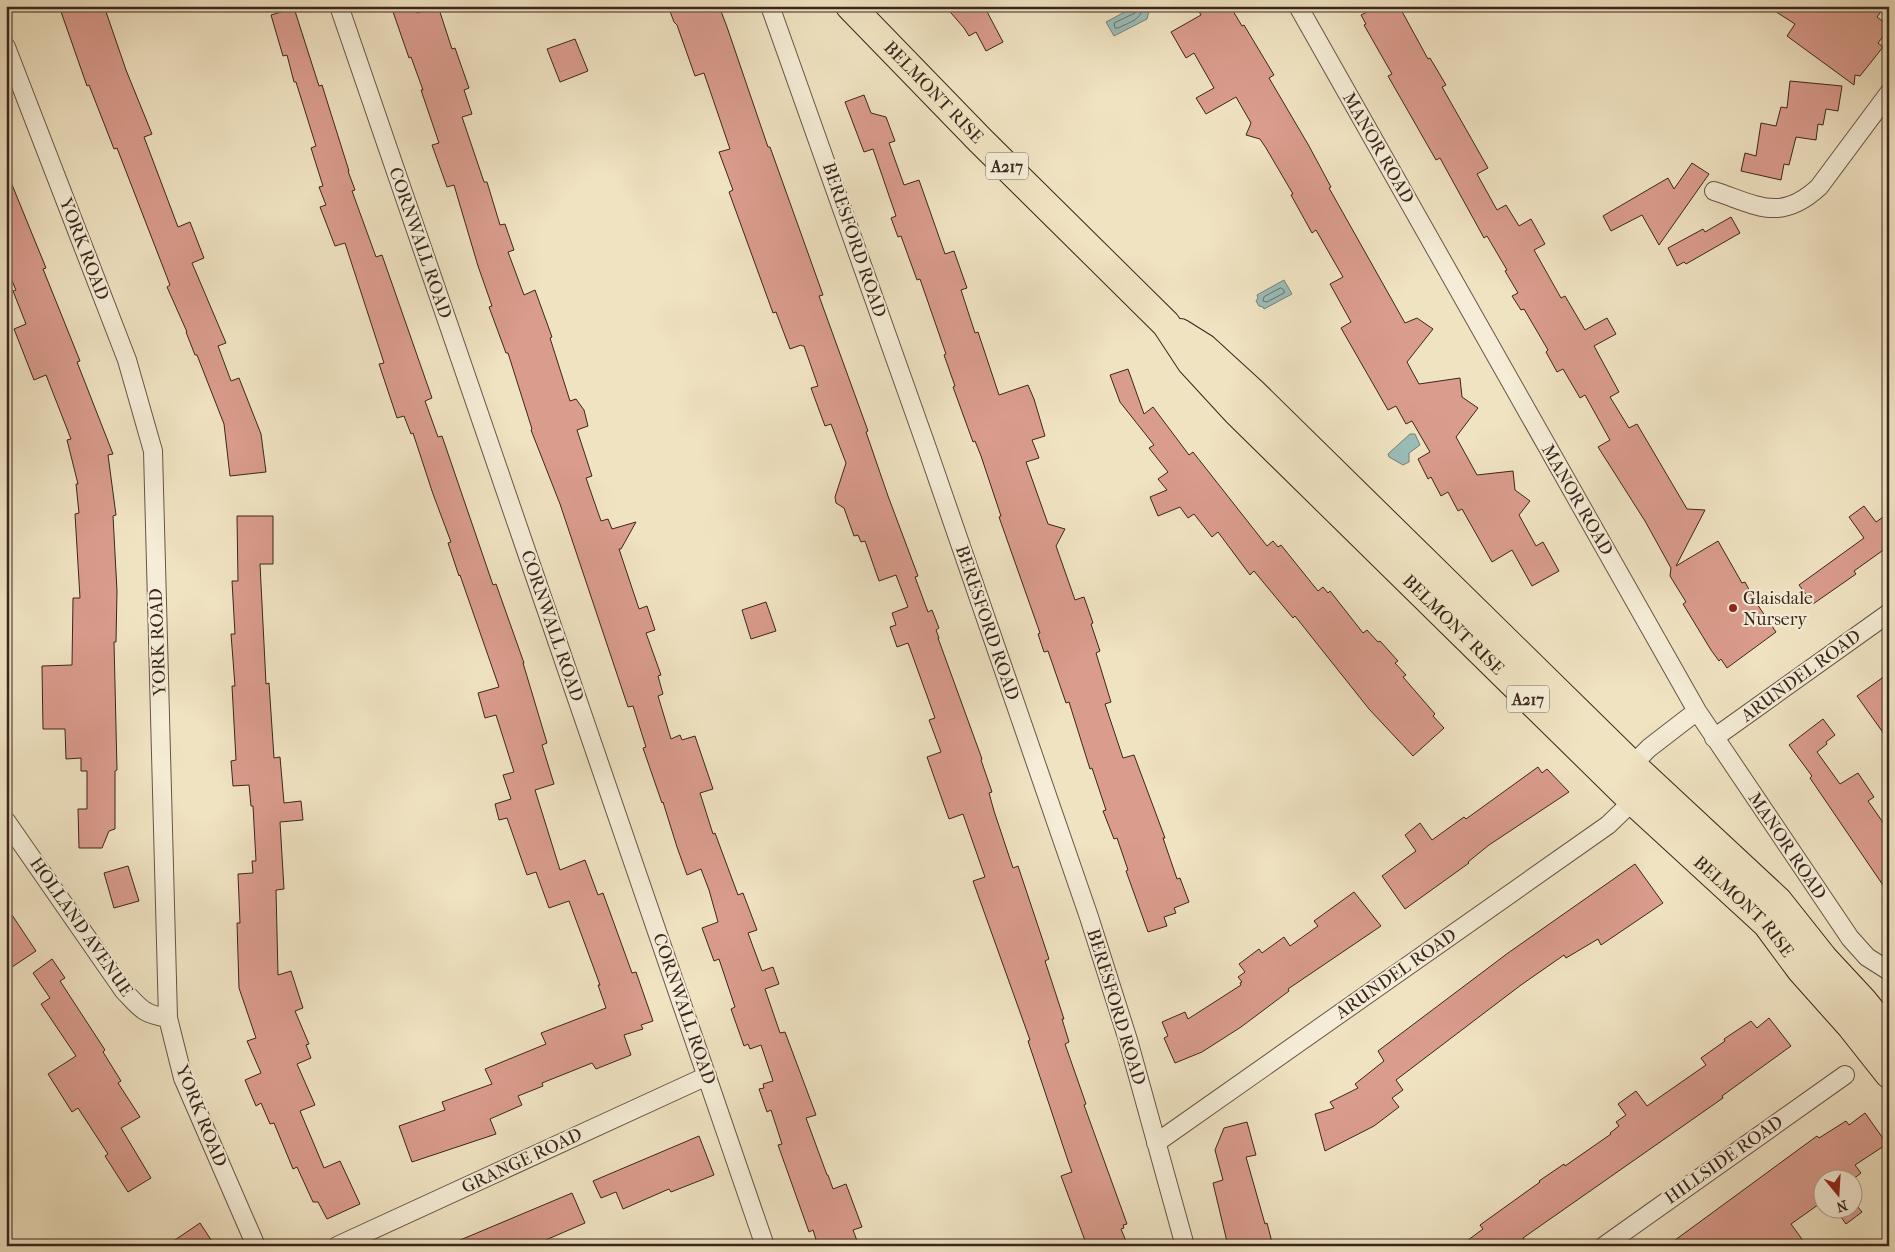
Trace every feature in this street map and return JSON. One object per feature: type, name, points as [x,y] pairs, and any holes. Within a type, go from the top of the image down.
[{"type":"highway","name":"BELMONT RISE","points":[[850,6],[973,133],[1166,324],[1191,362],[1237,412],[1633,801],[1767,924],[1801,970],[1846,1020],[1889,1074]]},
{"type":"highway","name":"BELMONT RISE","points":[[1166,324],[1204,348],[1251,391],[1632,765],[1778,901],[1824,959],[1863,1000],[1889,1033]]},
{"type":"street","name":"CORNWALL ROAD","points":[[339,6],[765,1246]]},
{"type":"street","name":"BERESFORD ROAD","points":[[770,6],[927,448],[1089,917],[1128,1040],[1184,1246]]},
{"type":"street","name":"MANOR ROAD","points":[[1298,6],[1697,711],[1850,938],[1867,957],[1889,971]]},
{"type":"street","name":"YORK ROAD","points":[[6,47],[127,360],[153,451],[168,1018],[183,1078],[256,1246]]},
{"type":"street","points":[[1714,190],[1776,210],[1807,198],[1819,188],[1889,93]]},
{"type":"street","name":"ARUNDEL ROAD","points":[[1714,738],[1889,613]]},
{"type":"street","points":[[1632,765],[1649,748],[1697,711]]},
{"type":"street","name":"ARUNDEL ROAD","points":[[1156,1143],[1608,825],[1633,801]]},
{"type":"street","name":"HOLLAND AVENUE","points":[[9,830],[124,991],[143,1011],[150,1015],[168,1018]]},
{"type":"street","name":"HILLSIDE ROAD","points":[[1604,1246],[1845,1074]]},
{"type":"street","name":"GRANGE ROAD","points":[[337,1246],[707,1076]]},
{"type":"water","points":[[1136,6],[1146,7],[1149,11],[1147,19],[1114,36],[1106,22]]},
{"type":"water","points":[[1284,280],[1292,294],[1264,309],[1259,306],[1256,301],[1257,295]]},
{"type":"water","points":[[1410,434],[1415,434],[1420,445],[1409,453],[1409,462],[1403,465],[1389,457],[1388,454]]},
{"type":"building","points":[[59,6],[104,6],[126,70],[152,134],[144,137],[178,227],[190,222],[204,258],[192,263],[226,343],[218,346],[231,381],[239,378],[261,434],[266,472],[230,476],[224,424],[197,355],[195,355],[167,287],[170,285],[117,148],[114,149],[89,85],[87,86]]},
{"type":"building","points":[[391,6],[414,6],[417,13],[438,6],[452,49],[455,48],[469,88],[464,90],[472,114],[462,117],[484,182],[487,182],[500,225],[505,224],[514,250],[508,252],[524,295],[535,290],[552,337],[550,338],[570,401],[576,399],[584,410],[588,426],[577,430],[592,476],[586,478],[601,521],[608,519],[612,529],[636,522],[621,549],[619,549],[639,609],[647,606],[655,630],[646,633],[661,675],[658,676],[663,694],[658,696],[671,739],[680,735],[682,740],[695,736],[713,789],[700,793],[713,834],[715,833],[738,895],[743,893],[757,930],[748,933],[762,971],[773,967],[779,984],[765,989],[780,1033],[785,1032],[816,1115],[806,1118],[827,1175],[833,1189],[846,1184],[862,1227],[853,1230],[859,1246],[818,1246],[813,1230],[809,1232],[778,1145],[782,1144],[771,1110],[767,1112],[759,1089],[764,1088],[763,1084],[773,1081],[761,1045],[750,1049],[748,1044],[744,1046],[731,1009],[735,1007],[719,959],[714,961],[702,928],[718,922],[709,890],[701,869],[687,875],[643,748],[646,747],[633,706],[628,707],[560,504],[531,430],[508,353],[506,353],[489,307],[492,306],[454,185],[447,187],[432,145],[439,143],[421,90],[423,90],[411,57],[409,58]]},
{"type":"building","points":[[668,6],[719,6],[727,27],[768,147],[770,147],[823,295],[819,296],[868,431],[866,432],[888,496],[918,576],[915,577],[928,612],[932,610],[939,628],[936,630],[938,638],[982,759],[992,792],[989,793],[994,811],[1013,868],[1018,866],[1049,959],[1045,961],[1064,1019],[1062,1019],[1069,1042],[1065,1044],[1086,1104],[1084,1105],[1127,1224],[1123,1225],[1124,1228],[1121,1229],[1128,1246],[1087,1246],[1061,1176],[1072,1172],[1028,1041],[1030,1040],[973,881],[985,877],[963,814],[949,819],[927,757],[941,752],[929,720],[935,718],[908,643],[897,647],[890,627],[896,625],[892,613],[908,607],[896,575],[879,581],[865,541],[861,542],[858,535],[854,536],[844,508],[836,503],[835,497],[846,463],[831,424],[825,426],[811,388],[818,386],[804,346],[801,345],[790,349],[776,312],[773,313],[729,192],[733,190],[719,152],[730,149],[704,73],[695,76],[677,25]]},
{"type":"building","points":[[945,6],[984,6],[1003,42],[986,51],[976,32],[969,36]]},
{"type":"building","points":[[1196,6],[1230,6],[1242,26],[1244,25],[1274,75],[1269,78],[1309,146],[1331,187],[1329,188],[1405,323],[1417,318],[1433,329],[1407,362],[1419,384],[1460,378],[1462,397],[1478,408],[1456,437],[1477,475],[1513,471],[1515,490],[1530,501],[1519,515],[1536,546],[1543,542],[1559,571],[1532,586],[1512,550],[1492,562],[1462,509],[1458,511],[1448,492],[1441,496],[1431,477],[1428,479],[1418,459],[1430,452],[1412,421],[1406,424],[1396,406],[1388,410],[1341,328],[1351,322],[1330,284],[1343,277],[1316,230],[1312,233],[1291,195],[1293,194],[1260,139],[1246,135],[1251,123],[1236,97],[1206,114],[1196,98],[1214,88],[1194,53],[1186,58],[1171,32],[1201,15]]},
{"type":"building","points":[[1364,6],[1399,6],[1428,59],[1430,58],[1446,85],[1442,87],[1488,168],[1477,174],[1497,210],[1506,205],[1519,226],[1531,219],[1545,244],[1534,250],[1561,298],[1565,296],[1585,330],[1607,318],[1616,334],[1594,346],[1619,392],[1610,397],[1629,428],[1637,424],[1687,509],[1705,510],[1676,566],[1718,541],[1742,583],[1745,582],[1755,601],[1776,632],[1727,668],[1711,650],[1683,604],[1686,602],[1670,576],[1671,568],[1645,521],[1598,447],[1610,440],[1585,395],[1580,398],[1563,369],[1557,372],[1546,352],[1548,350],[1524,309],[1521,310],[1512,296],[1518,293],[1505,271],[1507,270],[1487,236],[1484,238],[1440,158],[1436,160],[1388,76],[1392,74],[1364,25],[1366,24],[1361,15],[1367,12]]},
{"type":"building","points":[[1767,6],[1885,6],[1877,17],[1889,26],[1889,29],[1878,43],[1883,47],[1860,76],[1855,75],[1854,85],[1787,36],[1795,24]]},
{"type":"building","points":[[294,8],[319,86],[322,85],[355,190],[352,191],[376,257],[382,255],[432,398],[425,401],[438,437],[442,436],[493,585],[496,584],[524,663],[547,743],[542,745],[554,784],[535,790],[560,870],[585,860],[598,895],[603,893],[632,973],[636,972],[653,1021],[641,1025],[643,1029],[624,1035],[631,1055],[596,1069],[592,1063],[542,1083],[543,1086],[518,1096],[522,1105],[490,1119],[496,1134],[412,1162],[399,1126],[445,1110],[442,1102],[492,1084],[485,1069],[546,1044],[541,1033],[606,1008],[598,985],[600,985],[569,901],[549,908],[536,872],[527,875],[507,818],[499,820],[495,804],[511,799],[503,775],[514,772],[496,715],[485,718],[478,693],[499,687],[459,576],[448,543],[451,542],[413,433],[411,434],[404,416],[397,418],[379,364],[384,363],[345,243],[335,246],[320,207],[326,205],[319,187],[323,186],[311,148],[316,146],[296,82],[294,82],[287,55],[283,56],[271,15]]},
{"type":"building","points":[[575,39],[588,71],[560,82],[547,49]]},
{"type":"building","points":[[1790,81],[1842,86],[1838,111],[1826,109],[1823,125],[1818,124],[1816,140],[1796,137],[1789,165],[1784,164],[1781,180],[1741,171],[1745,153],[1756,156],[1761,123],[1776,126],[1781,107],[1787,108]]},
{"type":"building","points":[[864,95],[871,113],[886,117],[895,141],[889,143],[904,185],[919,180],[945,254],[954,251],[967,288],[961,290],[975,333],[978,332],[999,395],[1028,385],[1034,399],[1045,436],[1032,440],[1039,458],[1026,462],[1048,524],[1065,529],[1056,546],[1075,600],[1084,597],[1093,623],[1091,624],[1100,651],[1096,653],[1111,702],[1105,704],[1123,758],[1134,755],[1165,838],[1163,838],[1177,879],[1180,878],[1189,902],[1174,908],[1176,913],[1164,917],[1167,926],[1148,932],[1126,871],[1128,870],[1117,838],[1114,839],[1103,811],[1106,810],[1092,768],[1090,769],[1069,702],[1066,703],[1048,651],[1044,652],[1038,634],[1040,633],[999,517],[1001,516],[981,456],[975,441],[973,442],[953,387],[955,386],[944,355],[946,354],[920,279],[917,280],[901,236],[898,237],[891,218],[896,216],[873,149],[864,152],[845,102]]},
{"type":"building","points":[[1692,163],[1709,174],[1659,245],[1642,215],[1611,231],[1603,216],[1668,178],[1674,189]]},
{"type":"building","points":[[6,170],[46,268],[43,269],[80,361],[77,362],[113,454],[108,455],[116,515],[113,516],[117,591],[116,642],[114,642],[117,770],[115,771],[115,829],[109,831],[102,848],[79,848],[78,809],[87,809],[87,771],[81,771],[81,758],[66,759],[65,729],[43,729],[42,666],[72,665],[73,598],[80,598],[75,514],[79,513],[76,484],[78,484],[67,440],[71,439],[46,375],[34,380],[14,329],[26,324],[13,291],[16,290],[6,267]]},
{"type":"building","points":[[1731,217],[1740,233],[1686,264],[1684,262],[1677,266],[1668,248],[1703,229],[1705,232]]},
{"type":"building","points":[[1128,369],[1144,414],[1153,407],[1189,455],[1193,452],[1267,546],[1273,541],[1278,547],[1281,545],[1318,591],[1323,587],[1328,593],[1330,591],[1363,633],[1367,630],[1398,661],[1395,663],[1406,675],[1403,677],[1435,714],[1433,716],[1444,728],[1413,756],[1369,709],[1295,616],[1293,618],[1254,571],[1250,575],[1218,532],[1212,537],[1194,514],[1188,518],[1180,507],[1158,516],[1150,497],[1167,490],[1158,479],[1168,472],[1149,448],[1154,445],[1120,402],[1110,375]]},
{"type":"building","points":[[1864,506],[1876,522],[1889,513],[1889,546],[1854,571],[1856,574],[1813,604],[1799,585],[1864,538],[1849,517]]},
{"type":"building","points":[[237,516],[273,516],[273,564],[260,564],[266,684],[269,683],[274,758],[280,757],[284,803],[301,801],[303,820],[280,822],[284,889],[276,890],[278,975],[291,971],[303,1008],[295,1011],[309,1044],[306,1045],[311,1058],[297,1064],[315,1105],[300,1111],[324,1168],[340,1161],[360,1204],[327,1219],[318,1202],[313,1202],[297,1167],[293,1169],[274,1123],[270,1124],[261,1103],[256,1106],[245,1080],[261,1073],[247,1041],[256,1038],[239,988],[237,923],[240,923],[238,874],[253,873],[252,861],[256,861],[253,806],[251,806],[249,785],[233,786],[231,761],[236,760],[232,686],[235,686],[231,634],[235,634],[232,581],[238,581]]},
{"type":"building","points":[[766,602],[776,631],[751,639],[742,610]]},
{"type":"building","points":[[1889,673],[1889,741],[1857,696]]},
{"type":"building","points":[[1823,719],[1835,735],[1817,752],[1840,784],[1858,773],[1874,797],[1868,801],[1889,831],[1889,894],[1810,778],[1812,776],[1789,745]]},
{"type":"building","points":[[1538,767],[1542,773],[1547,769],[1569,792],[1489,845],[1469,863],[1405,909],[1382,876],[1416,851],[1405,835],[1420,823],[1432,840],[1464,817],[1466,819]]},
{"type":"building","points":[[1635,864],[1663,903],[1601,945],[1598,939],[1566,958],[1564,955],[1521,985],[1396,1080],[1403,1090],[1392,1098],[1399,1107],[1374,1126],[1325,1151],[1315,1114],[1334,1108],[1330,1102],[1358,1088],[1355,1084],[1384,1061],[1378,1051],[1508,953]]},
{"type":"building","points":[[128,866],[139,901],[114,908],[104,873]]},
{"type":"building","points":[[1354,892],[1381,926],[1288,989],[1289,991],[1241,1027],[1202,1052],[1175,1063],[1164,1038],[1168,1036],[1162,1022],[1185,1012],[1188,1019],[1241,985],[1240,983],[1242,982],[1238,977],[1245,972],[1239,964],[1259,949],[1262,953],[1284,937],[1290,946],[1318,926],[1314,921]]},
{"type":"building","points":[[6,906],[36,951],[6,971]]},
{"type":"building","points":[[52,959],[65,978],[60,981],[105,1050],[103,1052],[121,1081],[118,1083],[140,1117],[121,1128],[151,1178],[128,1192],[105,1156],[108,1154],[78,1108],[72,1112],[48,1074],[76,1056],[41,1004],[50,998],[33,973]]},
{"type":"building","points":[[1769,1018],[1791,1046],[1722,1096],[1723,1098],[1523,1238],[1528,1246],[1460,1246],[1483,1229],[1480,1225],[1539,1181],[1564,1164],[1565,1166],[1611,1134],[1619,1126],[1616,1122],[1626,1115],[1618,1104],[1636,1091],[1647,1106],[1706,1065],[1701,1058],[1725,1041],[1724,1039],[1751,1021],[1757,1028]]},
{"type":"building","points":[[1865,1113],[1887,1144],[1855,1165],[1859,1170],[1812,1170],[1812,1209],[1791,1224],[1807,1246],[1667,1246],[1817,1136],[1819,1138],[1846,1121],[1849,1125]]},
{"type":"building","points":[[1247,1122],[1256,1155],[1246,1157],[1273,1246],[1228,1246],[1213,1183],[1223,1180],[1215,1150],[1224,1128]]},
{"type":"building","points":[[699,1136],[714,1175],[671,1192],[669,1189],[623,1209],[616,1192],[601,1198],[593,1181]]},
{"type":"building","points":[[572,1193],[585,1223],[532,1246],[446,1246]]},
{"type":"building","points":[[1843,1220],[1851,1220],[1846,1224]]},
{"type":"building","points":[[200,1223],[215,1246],[166,1246]]},
{"type":"place","name":"Glaisdale Nursery","points":[[1733,608]]}]
